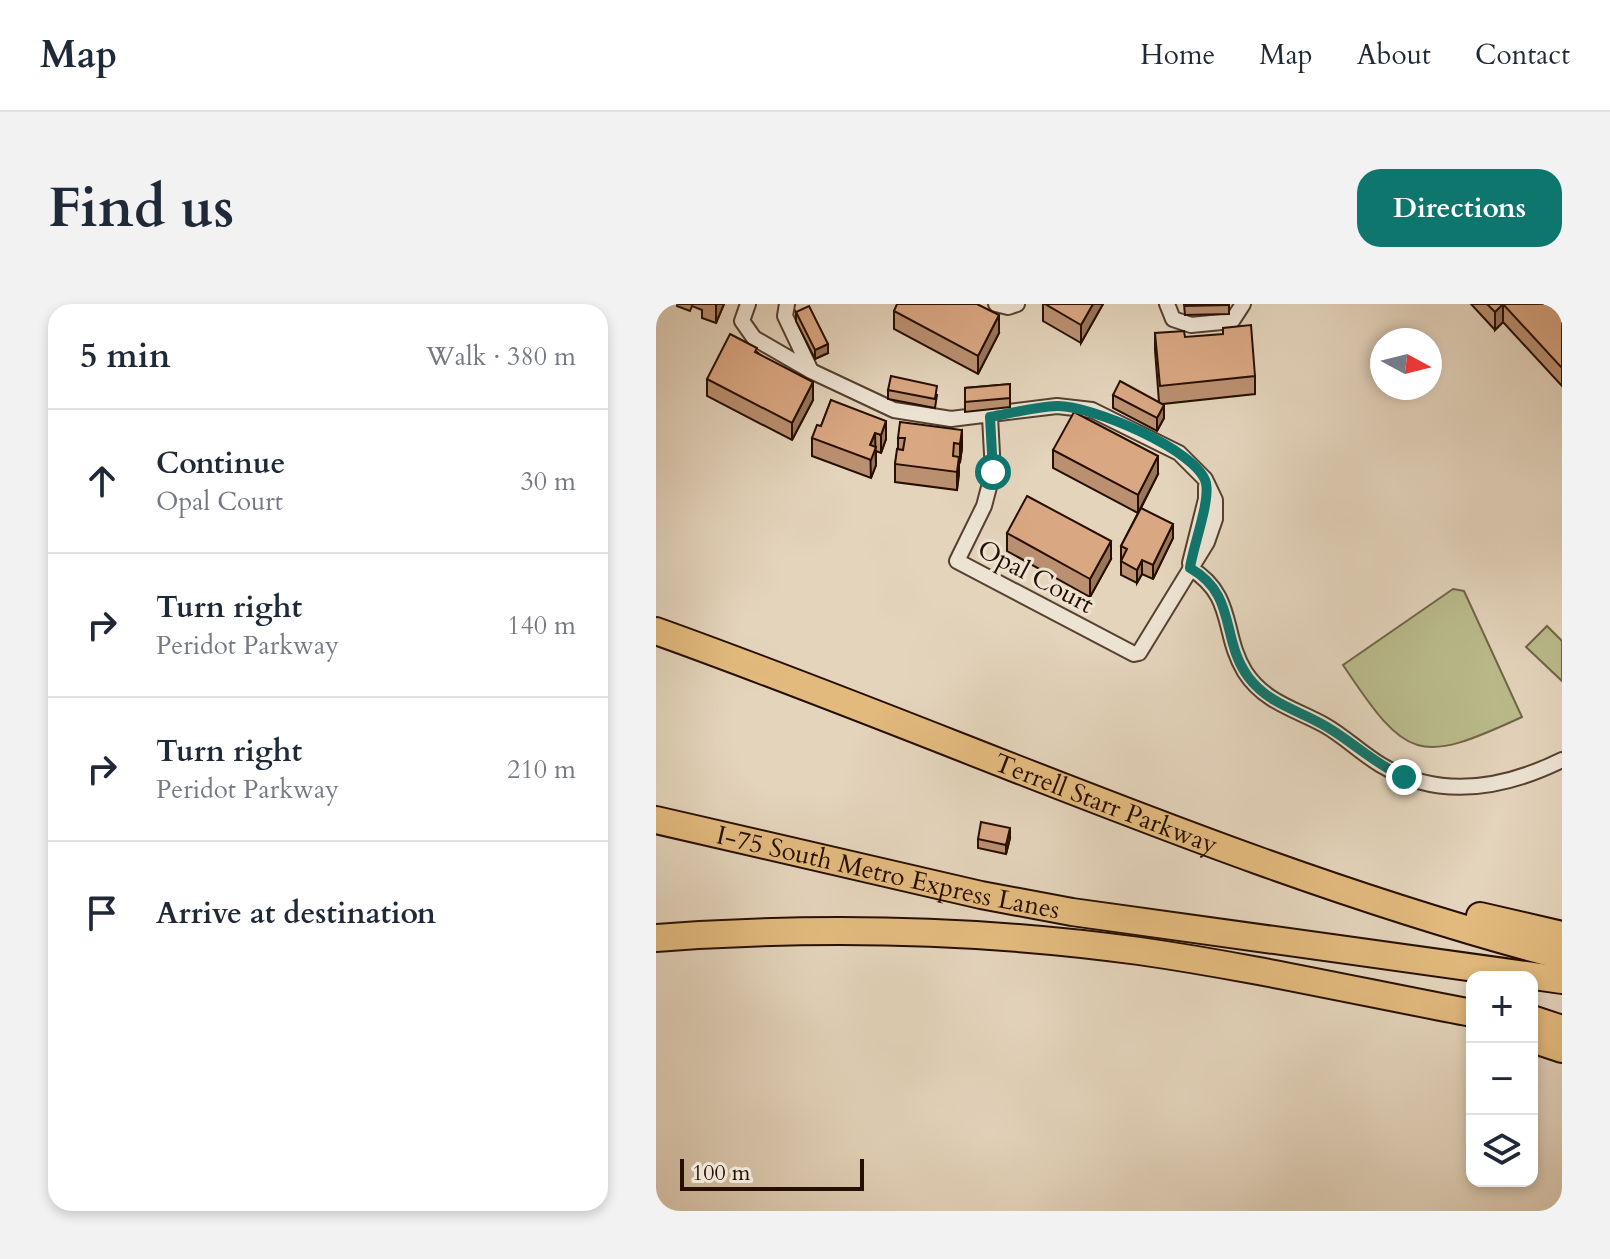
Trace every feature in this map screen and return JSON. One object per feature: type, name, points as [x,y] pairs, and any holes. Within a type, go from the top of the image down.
[{"type":"highway","name":"Terrell Starr Parkway","points":[[656,631],[1274,867],[1440,922],[1562,956]]},
{"type":"highway","name":"I-75 South Metro Express Lanes","points":[[656,820],[981,895],[1121,920]]},
{"type":"highway","points":[[1274,867],[1562,935]]},
{"type":"highway","points":[[1121,920],[1562,980]]},
{"type":"highway","points":[[1121,920],[1466,999]]},
{"type":"highway","points":[[656,938],[826,930],[1028,938],[1235,966],[1466,1012]]},
{"type":"highway","points":[[1407,1001],[1466,1019]]},
{"type":"highway","points":[[1538,1023],[1562,1029]]},
{"type":"highway","points":[[1538,1041],[1562,1049]]},
{"type":"street","points":[[748,304],[742,321],[749,334],[811,371],[894,410],[951,419],[990,417]]},
{"type":"street","points":[[787,304],[785,316],[811,371]]},
{"type":"street","points":[[996,304],[1010,307],[1017,304]]},
{"type":"street","points":[[1167,304],[1173,319],[1191,325],[1232,321],[1243,304]]},
{"type":"street","name":"Opal Court","points":[[1057,406],[1092,410],[1179,453],[1205,479],[1215,500],[1215,519],[1207,542],[1139,653],[1134,654],[957,561],[984,506],[993,472],[990,417],[1057,406]]},
{"type":"street","points":[[1190,568],[1209,582],[1223,601],[1238,658],[1258,688],[1284,708],[1329,728],[1393,772],[1432,785],[1478,788],[1514,780],[1562,760]]},
{"type":"green space","points":[[1453,589],[1464,591],[1522,717],[1459,743],[1437,747],[1418,745],[1400,736],[1383,720],[1343,665]]},
{"type":"green space","points":[[1547,626],[1562,641],[1562,681],[1526,647]]},
{"type":"building","points":[[897,304],[977,304],[999,315],[978,356],[894,311]]},
{"type":"building","points":[[1045,304],[1093,304],[1081,325]]},
{"type":"building","points":[[1229,304],[1229,305],[1185,306]]},
{"type":"building","points":[[1487,304],[1503,304],[1495,312]]},
{"type":"building","points":[[1503,304],[1562,304],[1562,368]]},
{"type":"building","points":[[809,306],[828,344],[815,350],[796,312]]},
{"type":"building","points":[[1251,325],[1255,376],[1160,386],[1155,333],[1184,331],[1185,337],[1223,334],[1223,328]]},
{"type":"building","points":[[730,334],[757,348],[755,352],[813,382],[792,423],[707,379]]},
{"type":"building","points":[[891,376],[937,386],[935,399],[888,390]]},
{"type":"building","points":[[1120,381],[1164,405],[1157,418],[1113,395]]},
{"type":"building","points":[[1010,384],[1010,398],[965,402],[965,388]]},
{"type":"building","points":[[831,400],[886,421],[881,435],[875,433],[870,445],[876,447],[871,460],[812,438],[817,425],[821,426]]},
{"type":"building","points":[[1074,412],[1158,456],[1138,495],[1053,450]]},
{"type":"building","points":[[900,422],[962,430],[960,444],[954,443],[953,456],[959,457],[957,472],[895,464],[897,449],[903,450],[905,438],[898,438]]},
{"type":"building","points":[[1027,496],[1111,541],[1090,579],[1007,533]]},
{"type":"building","points":[[1141,508],[1173,524],[1153,565],[1142,560],[1137,570],[1121,561],[1127,549],[1121,546]]},
{"type":"building","points":[[981,822],[1010,828],[1006,845],[978,839]]},
{"type":"route","points":[[993,472],[990,417],[1057,406],[1092,410],[1179,453],[1205,479],[1207,492],[1190,568],[1209,582],[1223,601],[1231,638],[1246,674],[1278,704],[1321,723],[1375,761],[1404,777]]}]
